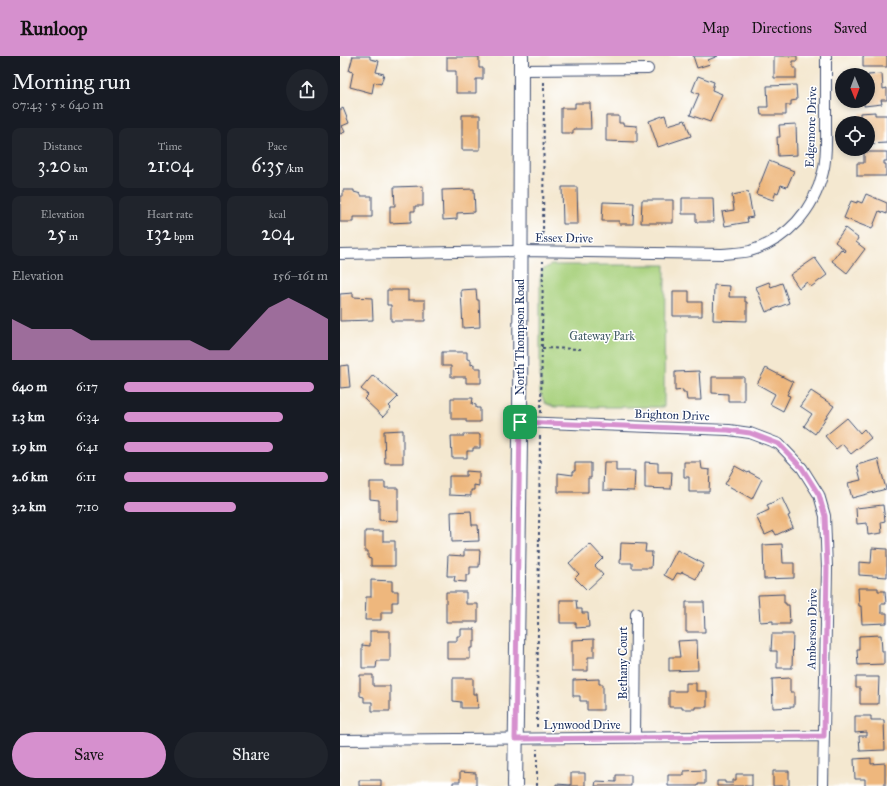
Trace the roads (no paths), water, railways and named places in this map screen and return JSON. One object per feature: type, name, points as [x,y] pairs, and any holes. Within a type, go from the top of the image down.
[{"type":"street","name":"North Thompson Road","points":[[515,786],[520,422],[521,56]]},
{"type":"street","name":"Edgemore Drive","points":[[783,234],[792,228],[810,206],[824,171],[826,143],[826,56]]},
{"type":"street","points":[[521,70],[648,69]]},
{"type":"street","name":"Essex Drive","points":[[340,254],[520,251],[722,254],[749,251],[772,242],[783,234]]},
{"type":"street","name":"Brighton Drive","points":[[520,422],[728,430],[750,433],[779,444],[802,468],[807,476]]},
{"type":"street","name":"Amberson Drive","points":[[807,476],[819,495],[825,516],[827,568],[823,786]]},
{"type":"street","name":"Bethany Court","points":[[636,613],[636,738]]},
{"type":"street","name":"Lynwood Drive","points":[[340,740],[824,736]]},
{"type":"park label","name":"Gateway Park","points":[[602,336]]}]
